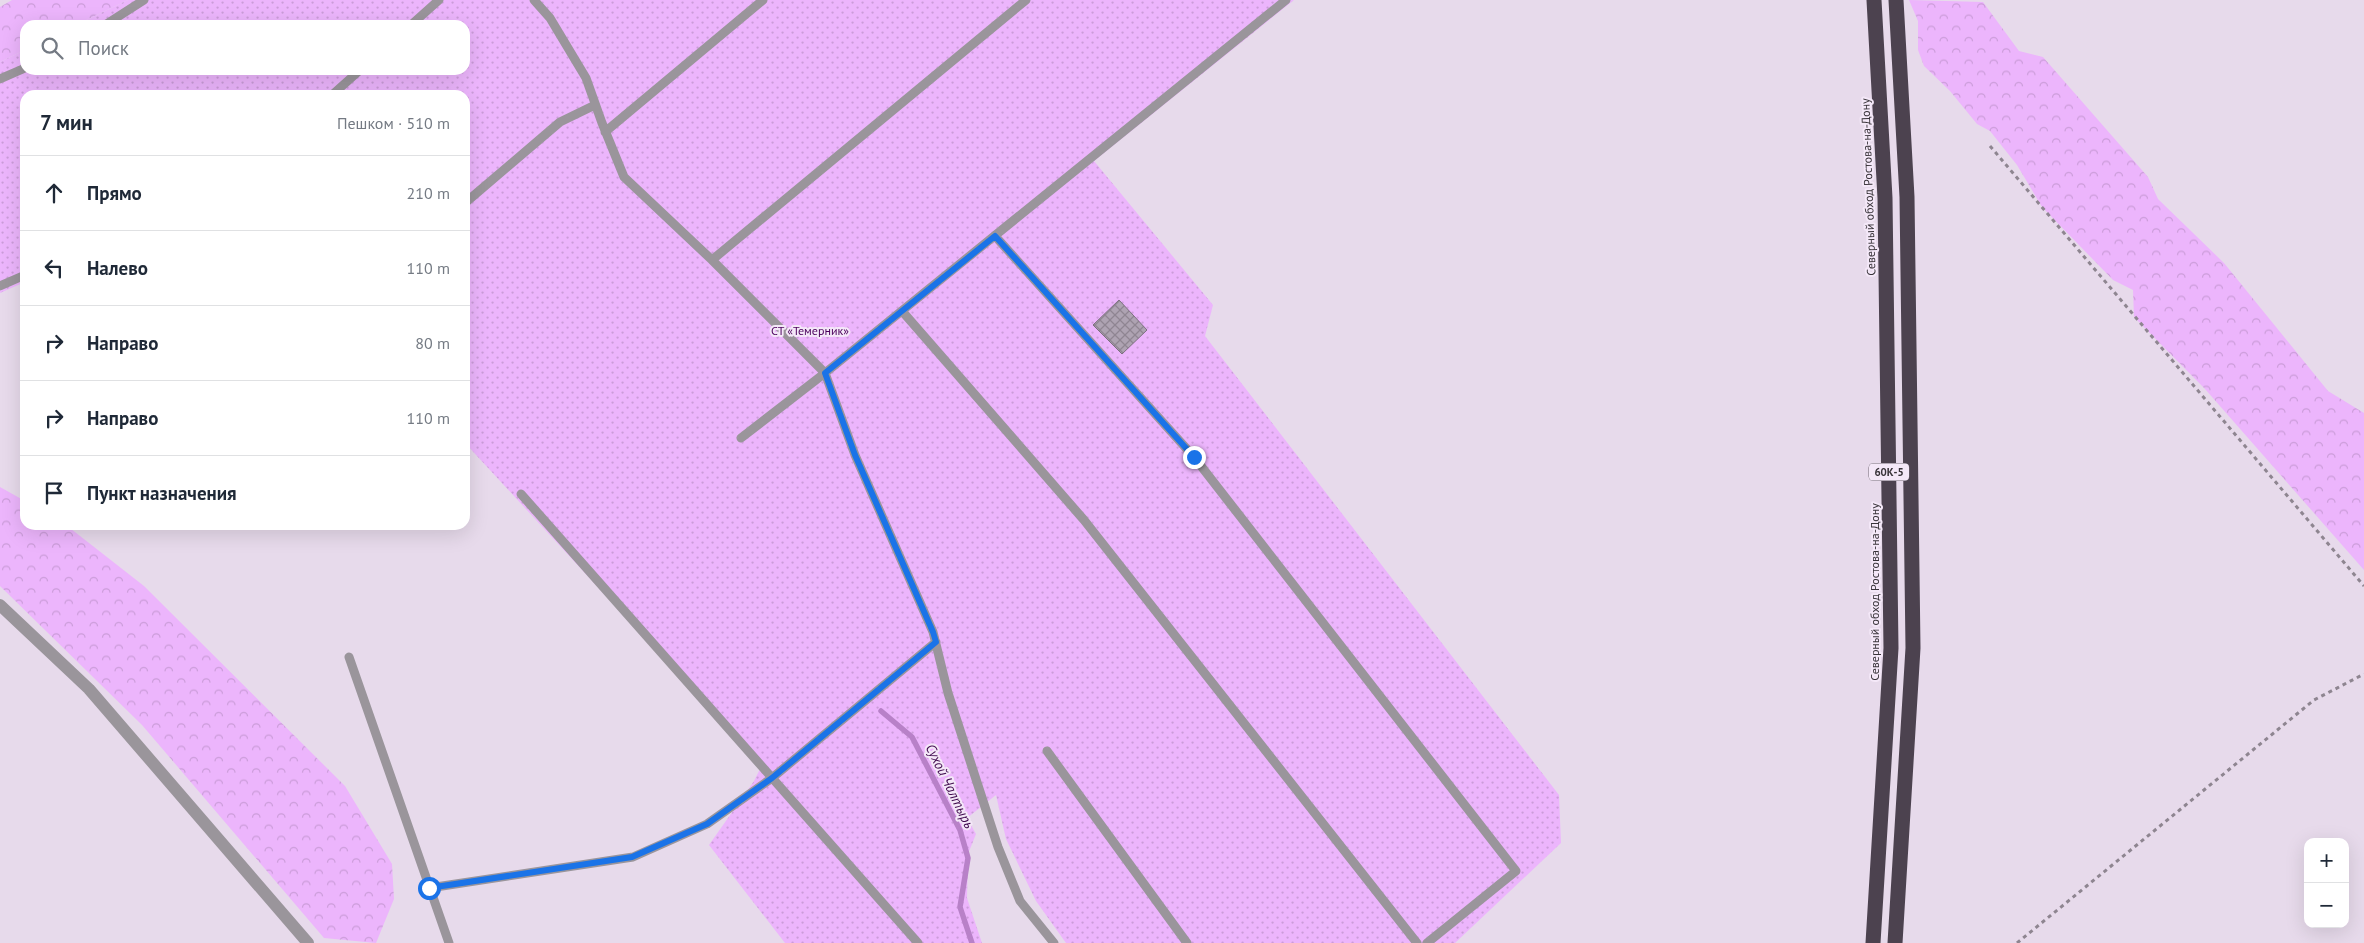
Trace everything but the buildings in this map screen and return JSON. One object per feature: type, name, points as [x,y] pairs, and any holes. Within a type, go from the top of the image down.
[{"type":"highway","name":"Северный обход Ростова-на-Дону","points":[[1873,943],[1891,648],[1885,198],[1874,0]]},
{"type":"highway","name":"60К-5","points":[[1895,943],[1913,648],[1907,197],[1896,0]]},
{"type":"street","points":[[0,605],[89,689],[308,943]]},
{"type":"lane","points":[[112,20],[144,0]]},
{"type":"lane","points":[[417,20],[439,0]]},
{"type":"lane","points":[[534,0],[550,18],[586,78],[605,132],[624,177],[712,260],[825,373],[855,455],[933,632],[948,693],[998,847],[1020,902],[1054,943]]},
{"type":"lane","points":[[605,132],[763,0]]},
{"type":"lane","points":[[712,260],[1026,0]]},
{"type":"lane","points":[[741,438],[825,373],[1286,0]]},
{"type":"lane","points":[[0,79],[20,70]]},
{"type":"lane","points":[[338,90],[354,75]]},
{"type":"lane","points":[[470,199],[560,122],[596,105]]},
{"type":"lane","points":[[995,236],[1194,457],[1516,871],[1427,943]]},
{"type":"lane","points":[[0,286],[20,277]]},
{"type":"lane","points":[[902,311],[1084,520],[1417,943]]},
{"type":"lane","points":[[521,494],[918,943]]},
{"type":"lane","points":[[429,888],[632,857],[707,824],[772,778],[936,642]]},
{"type":"lane","points":[[349,657],[450,943]]},
{"type":"lane","points":[[1047,751],[1187,943]]},
{"type":"path","points":[[1990,146],[2364,586]]},
{"type":"path","points":[[2016,943],[2314,700],[2364,674]]},
{"type":"green space","points":[[12,0],[128,0],[86,20],[20,20],[20,52],[0,62],[0,7]]},
{"type":"green space","name":"СТ «Темерник»","points":[[128,0],[1294,0],[1094,161],[1213,305],[1205,336],[1559,795],[1561,843],[1455,943],[1066,943],[1036,901],[1006,839],[996,795],[967,818],[976,834],[968,854],[967,898],[982,943],[785,943],[709,845],[754,781],[762,765],[470,448],[470,90],[20,90],[20,284],[0,293],[0,62],[20,52],[20,75],[470,75],[470,20],[86,20]]},
{"type":"green space","points":[[1909,0],[1983,2],[2019,51],[2043,57],[2148,177],[2158,199],[2224,263],[2328,391],[2364,413],[2364,570],[2205,389],[2134,317],[2133,290],[2113,280],[2042,207],[2017,165],[1990,131],[1977,124],[1950,91],[1924,66],[1918,50],[1918,21]]},
{"type":"green space","points":[[0,487],[20,498],[20,530],[72,530],[144,586],[345,786],[392,864],[394,899],[376,943],[324,938],[142,725],[0,586]]},
{"type":"waterway","name":"Сухой Чалтырь","points":[[881,711],[912,737],[960,830],[968,858],[960,907],[972,943]]},
{"type":"route","points":[[429,888],[632,857],[707,824],[772,778],[936,642],[855,455],[825,373],[995,236],[1194,457]]}]
